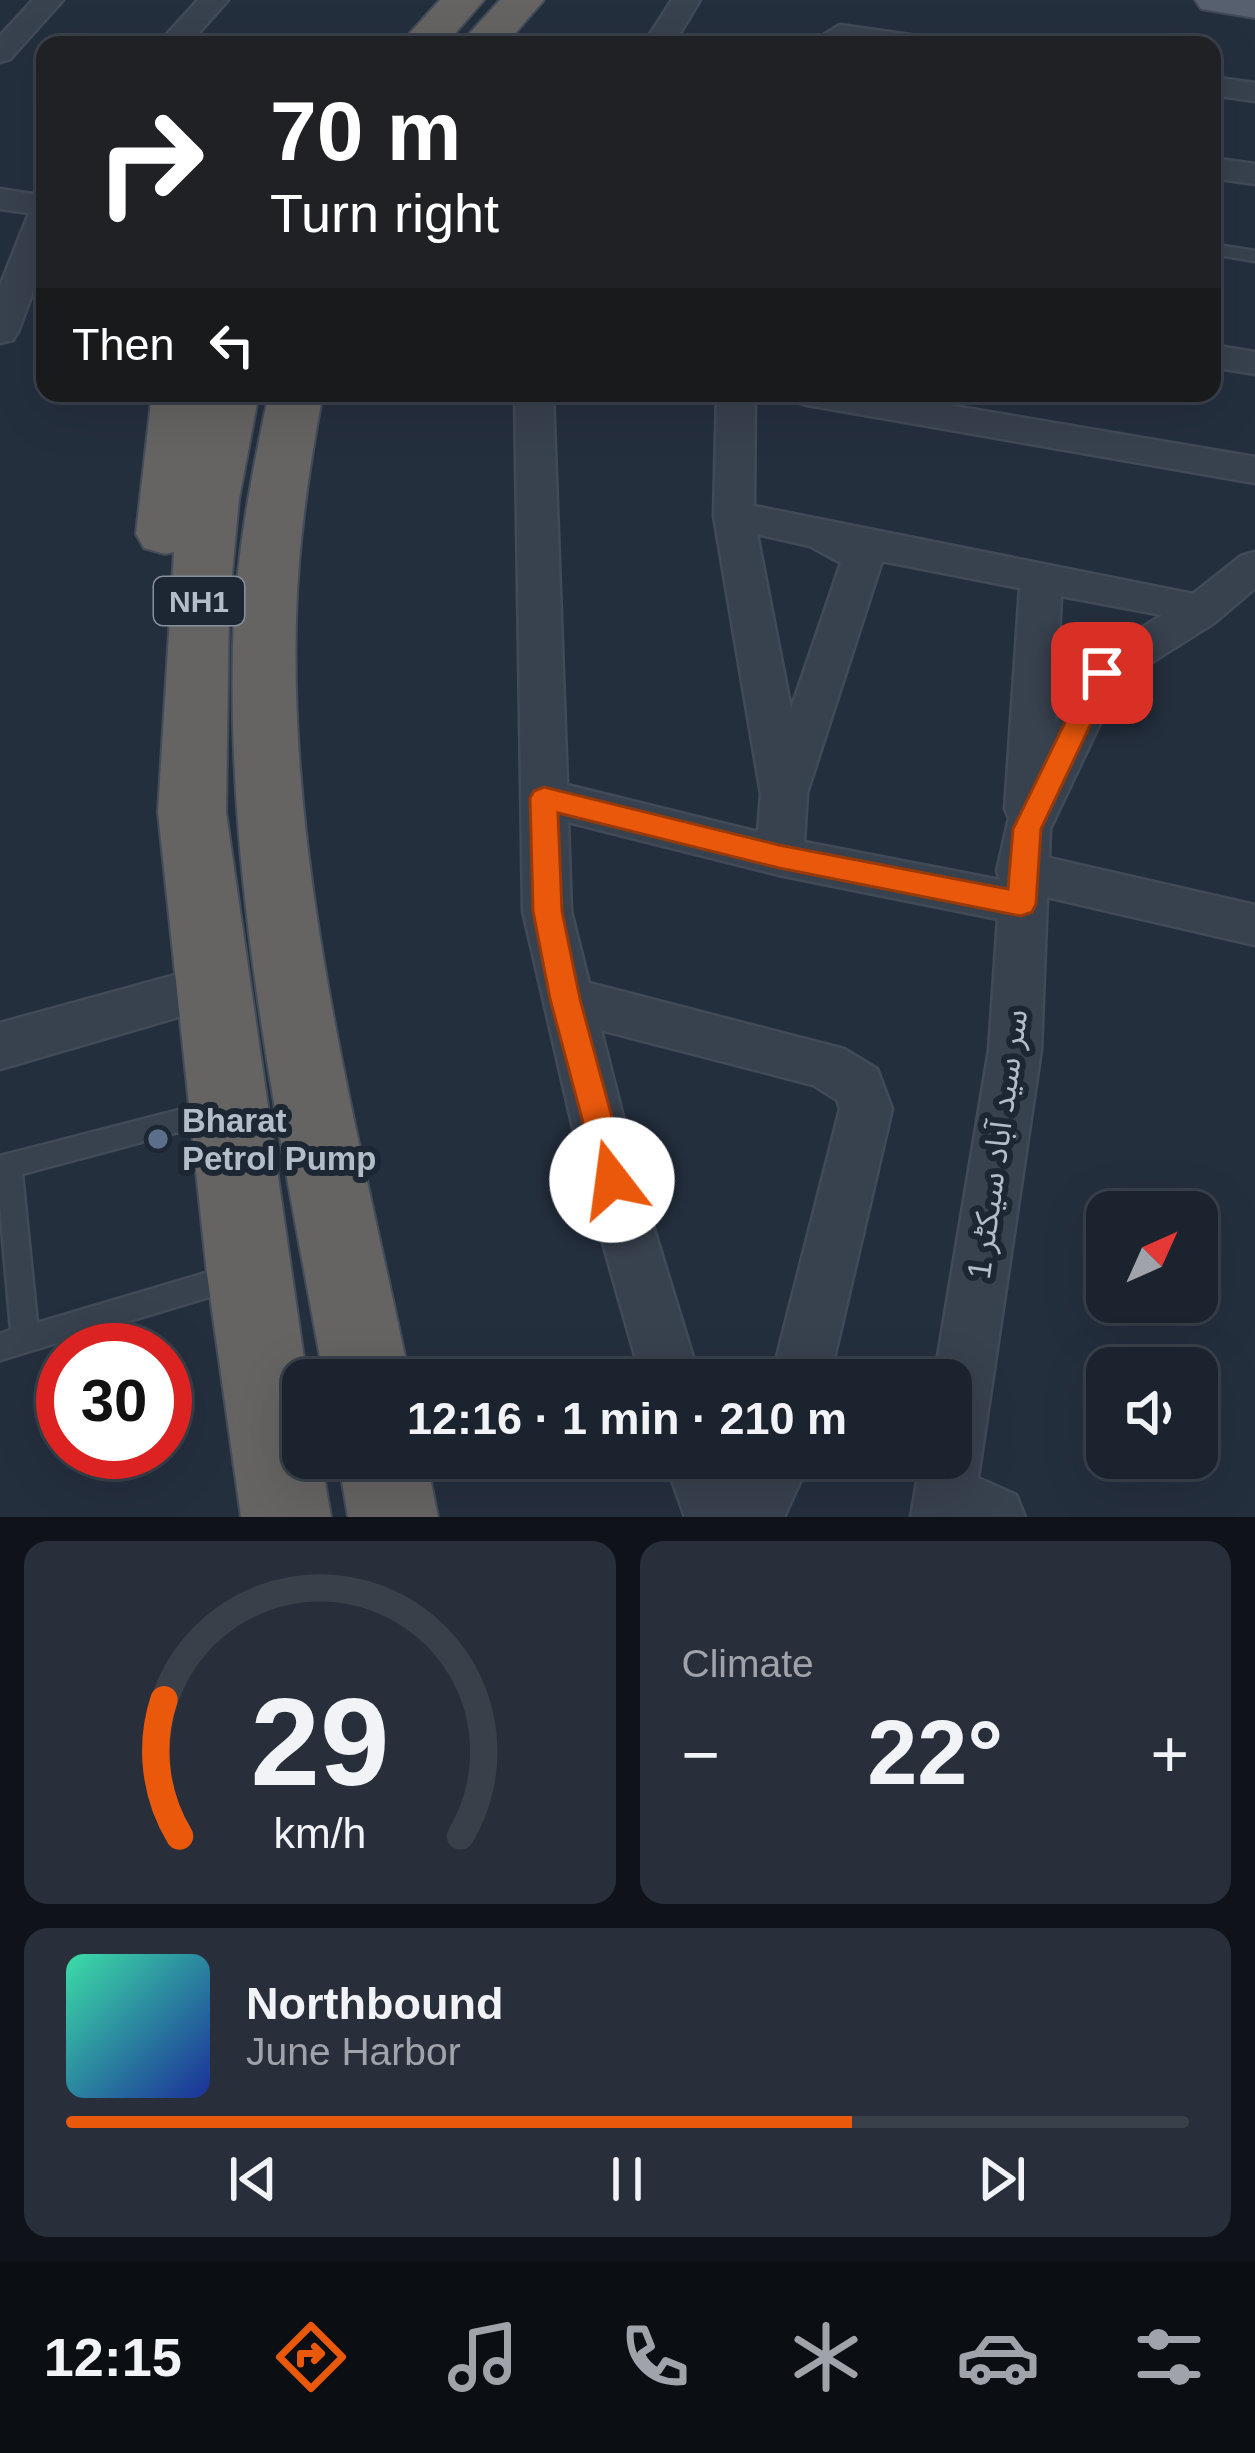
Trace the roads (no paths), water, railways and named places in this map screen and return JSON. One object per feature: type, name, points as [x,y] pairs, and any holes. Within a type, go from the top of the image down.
[{"type":"highway","points":[[388,36],[415,0]]},
{"type":"highway","points":[[429,36],[463,0]]},
{"type":"highway","points":[[468,36],[498,0]]},
{"type":"highway","points":[[489,36],[523,0]]},
{"type":"highway","points":[[178,402],[160,627],[159,774],[196,848]]},
{"type":"highway","name":"NH1","points":[[230,402],[210,499],[198,605],[196,848],[248,1274],[286,1517]]},
{"type":"highway","name":"NH1","points":[[295,402],[264,643],[270,793],[309,1066],[364,1359]]},
{"type":"highway","points":[[278,868],[296,789],[294,701],[313,402]]},
{"type":"highway","points":[[386,1479],[393,1517]]},
{"type":"main road","points":[[1216,0],[1255,5]]},
{"type":"street","points":[[180,36],[214,0]]},
{"type":"street","points":[[664,36],[686,0]]},
{"type":"street","points":[[840,36],[854,0]]},
{"type":"street","points":[[0,3],[45,4]]},
{"type":"street","points":[[0,53],[45,4]]},
{"type":"street","points":[[1221,87],[1255,92]]},
{"type":"street","points":[[1221,169],[1255,174]]},
{"type":"street","points":[[0,199],[36,211]]},
{"type":"street","points":[[0,222],[36,215]]},
{"type":"street","points":[[0,332],[36,235]]},
{"type":"street","points":[[1221,357],[1255,363]]},
{"type":"street","points":[[534,402],[548,911],[565,999],[665,1359]]},
{"type":"street","points":[[736,402],[734,516],[784,794]]},
{"type":"street","points":[[859,402],[1255,470]]},
{"type":"street","points":[[734,516],[1166,601],[1198,612]]},
{"type":"street","points":[[779,856],[784,794],[862,562],[857,550],[838,539]]},
{"type":"street","name":"سر سید آباد سیکٹر 1","points":[[957,1489],[1015,1050],[1023,868],[1102,673],[1198,612],[1255,566]]},
{"type":"street","points":[[1023,868],[1041,579]]},
{"type":"street","points":[[544,798],[779,856],[1023,868],[1255,925]]},
{"type":"street","points":[[0,1046],[212,986]]},
{"type":"street","points":[[565,999],[826,1065],[860,1086],[866,1109],[805,1359]]},
{"type":"street","points":[[700,1479],[704,1492],[729,1517],[753,1509],[774,1479]]},
{"type":"lane","points":[[1221,251],[1255,256]]},
{"type":"lane","points":[[227,1108],[4,1167],[13,1343],[248,1274]]},
{"type":"place","name":"Bharat Petrol Pump","points":[[158,1139]]}]
